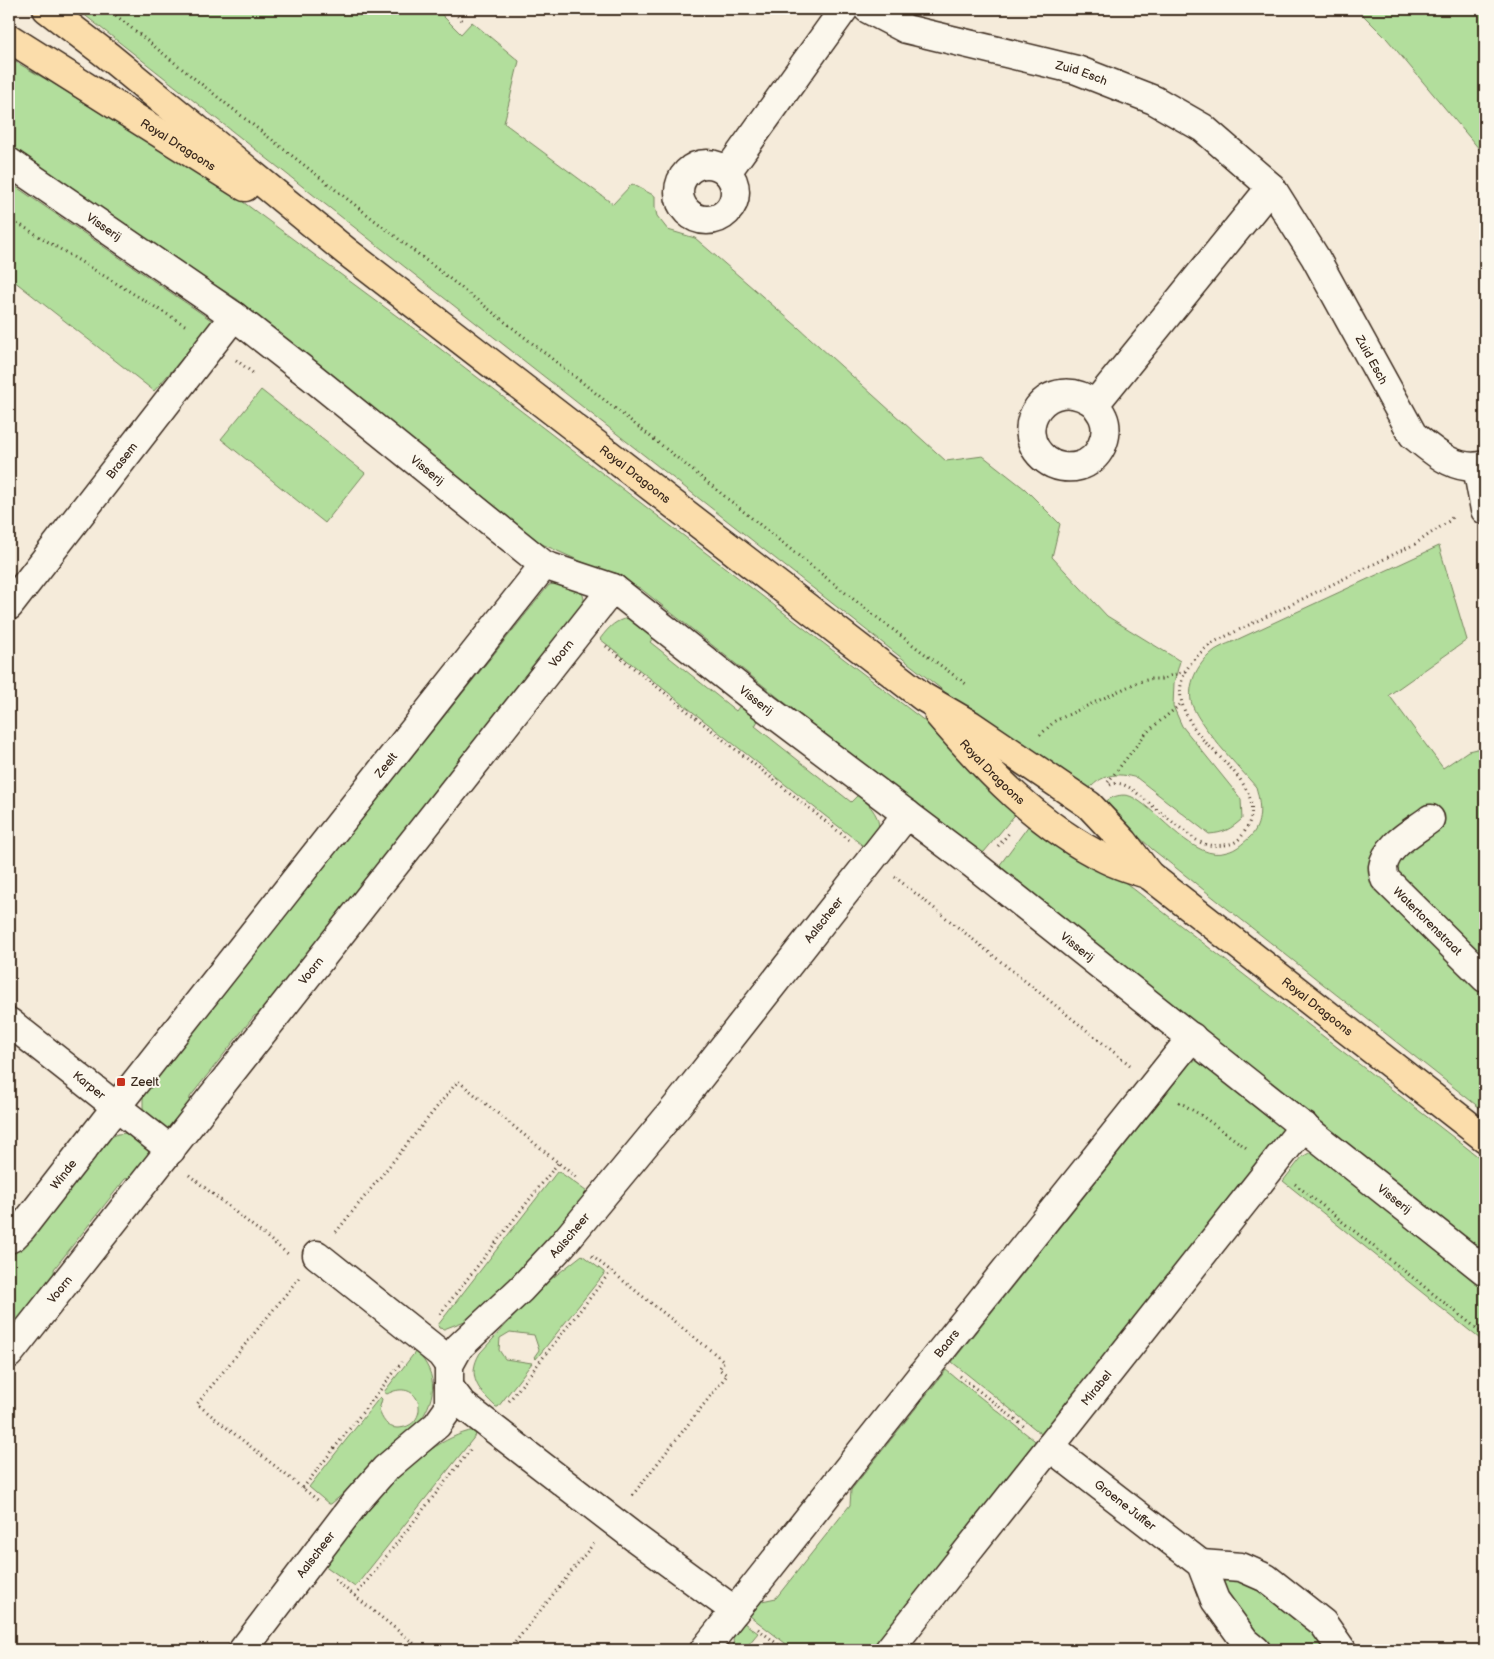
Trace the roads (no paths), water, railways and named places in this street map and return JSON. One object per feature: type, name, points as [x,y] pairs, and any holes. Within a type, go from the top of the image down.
[{"type":"main road","name":"Royal Dragoons","points":[[48,9],[107,55],[347,252],[923,697],[1095,798],[1124,842],[1149,875],[1485,1138]]},
{"type":"main road","name":"Royal Dragoons","points":[[9,38],[347,252]]},
{"type":"main road","name":"Royal Dragoons","points":[[923,697],[959,739],[1029,808],[1072,840],[1106,859],[1149,875]]},
{"type":"street","points":[[727,172],[844,9]]},
{"type":"street","name":"Zuid Esch","points":[[868,9],[906,29],[1077,70],[1154,100],[1203,128],[1271,187],[1315,257],[1413,435],[1453,464],[1481,466]]},
{"type":"street","name":"Visserij","points":[[9,162],[234,316],[544,565],[613,588],[979,870],[1485,1271]]},
{"type":"street","points":[[1095,404],[1271,187]]},
{"type":"street","name":"Brasem","points":[[9,606],[234,316]]},
{"type":"street","points":[[1481,466],[1485,510]]},
{"type":"street","name":"Zeelt","points":[[116,1107],[544,565]]},
{"type":"street","name":"Voorn","points":[[9,1354],[613,588]]},
{"type":"street","name":"Aalscheer","points":[[243,1650],[342,1520],[385,1469],[437,1425],[449,1408],[449,1376],[459,1347],[521,1289],[568,1237],[681,1101],[907,814]]},
{"type":"street","name":"Watertorenstraat","points":[[1430,819],[1392,848],[1383,867],[1385,879],[1485,978]]},
{"type":"street","name":"Karper","points":[[9,1022],[116,1107],[168,1153]]},
{"type":"street","name":"Baars","points":[[704,1650],[1192,1037]]},
{"type":"street","name":"Winde","points":[[9,1238],[13,1237],[22,1228],[116,1107]]},
{"type":"street","name":"Mirabel","points":[[889,1650],[1304,1126]]},
{"type":"street","points":[[311,1262],[421,1338],[441,1354],[463,1405],[735,1612]]},
{"type":"street","name":"Groene Juffer","points":[[1050,1447],[1201,1564]]},
{"type":"street","points":[[1256,1650],[1245,1641],[1215,1600],[1201,1564],[1241,1567],[1266,1578],[1323,1623],[1342,1650]]},
{"type":"place","name":"Zeelt","points":[[121,1082]]}]
